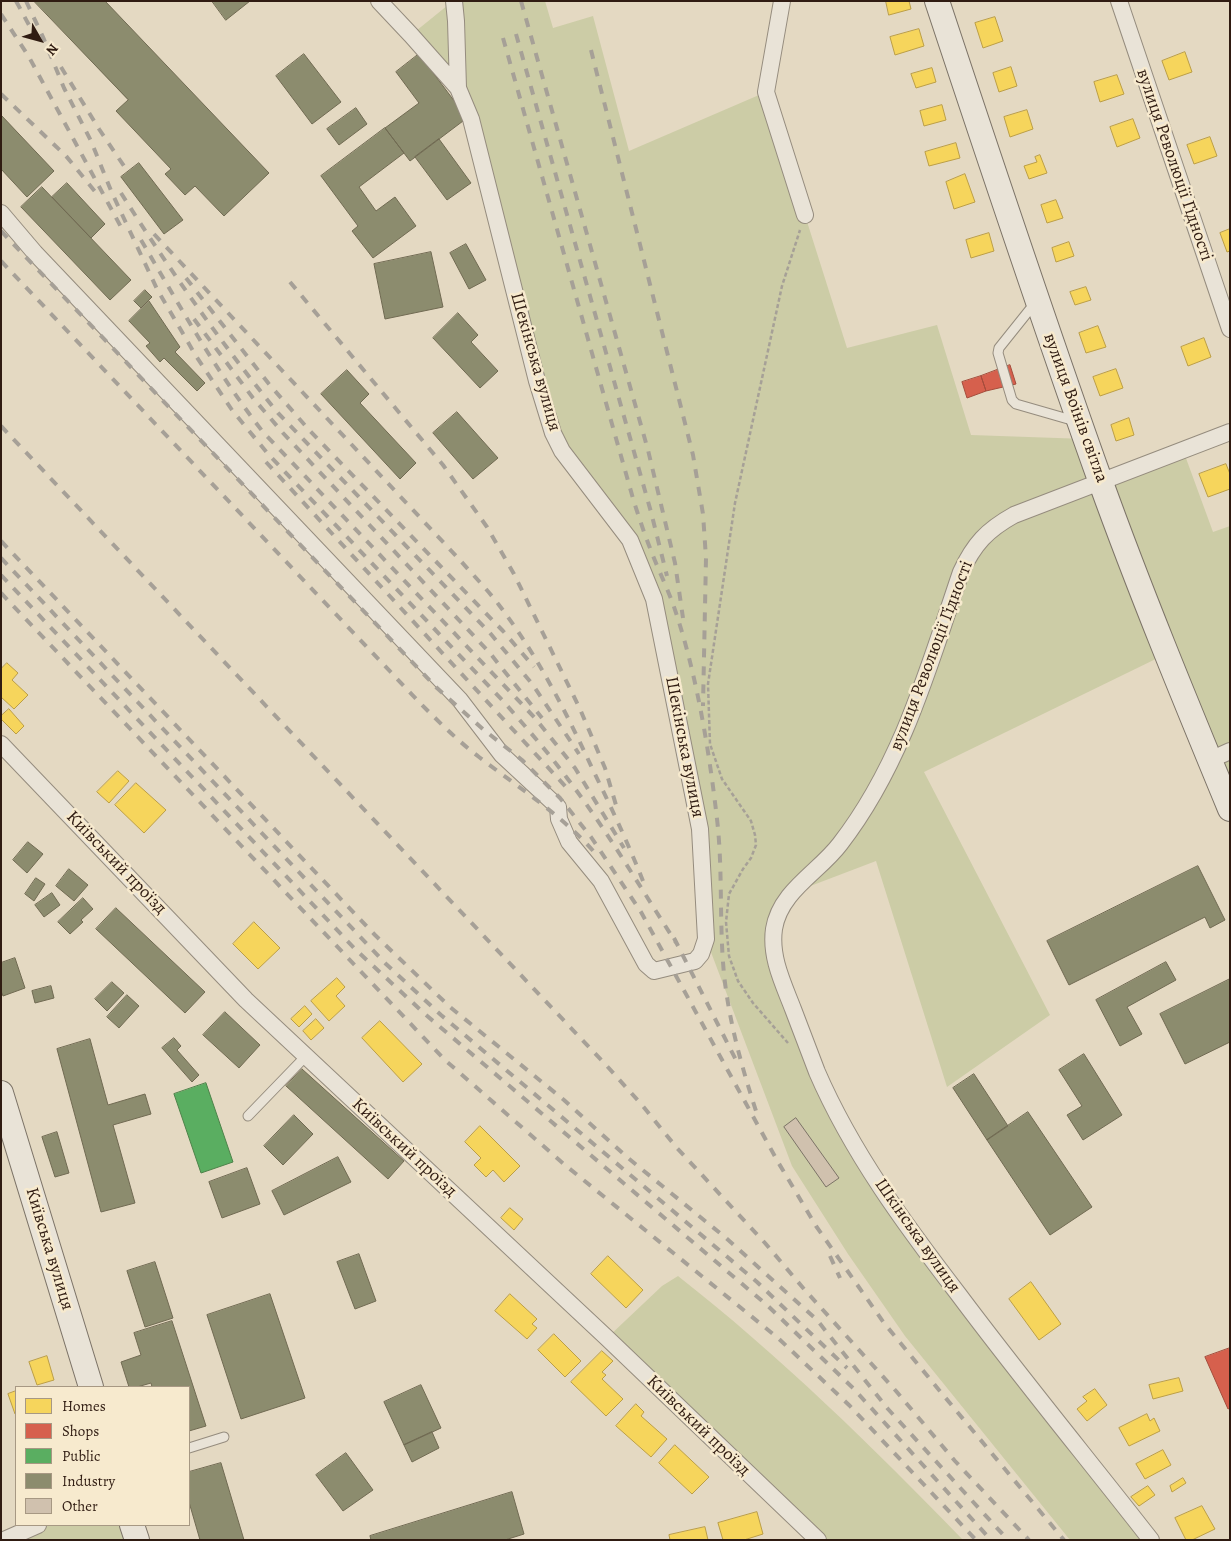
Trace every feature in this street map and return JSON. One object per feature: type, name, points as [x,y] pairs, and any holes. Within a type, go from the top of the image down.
[{"type":"street","name":"Шекінська вулиця","points":[[1,212],[35,253],[460,700],[502,755],[558,807],[559,819],[569,842],[601,881],[646,964],[654,971],[695,961],[701,954],[706,938],[700,829],[654,599],[630,540],[562,450],[553,433],[537,381],[471,119],[458,88],[379,1]]},
{"type":"street","points":[[454,1],[458,88]]},
{"type":"street","points":[[782,1],[766,92],[805,215]]},
{"type":"street","name":"вулиця Воїнів світла","points":[[937,1],[1037,301],[1153,621],[1220,755],[1230,810]]},
{"type":"street","name":"вулиця Революції Гідності","points":[[1119,1],[1230,329]]},
{"type":"street","name":"вулиця Революції Гідності","points":[[792,893],[825,862],[846,837],[892,761],[905,734],[961,572],[975,547],[990,529],[1014,514],[1230,432]]},
{"type":"street","name":"Київський проїзд","points":[[1,744],[246,1000],[600,1332],[817,1540]]},
{"type":"street","name":"Шкінська вулиця","points":[[792,893],[780,910],[774,930],[773,942],[776,966],[817,1072],[862,1157],[926,1252],[1150,1540]]},
{"type":"street","name":"Київська вулиця","points":[[3,1106],[91,1386]]},
{"type":"street","points":[[4,1540],[36,1526]]},
{"type":"street","points":[[132,1526],[137,1540]]},
{"type":"lane","points":[[1037,301],[999,348],[998,353],[1012,400],[1020,406],[1080,423]]},
{"type":"lane","points":[[248,1116],[306,1056]]},
{"type":"lane","points":[[190,1448],[224,1437]]},
{"type":"path","points":[[788,1043],[752,1003],[738,981],[729,956],[726,922],[729,894],[743,869],[752,858],[756,845],[751,821],[722,779],[710,744],[708,684],[735,503],[782,286],[805,215]]},
{"type":"green space","points":[[453,1],[545,1],[553,28],[593,16],[629,151],[766,92],[847,348],[937,325],[971,435],[1086,439],[1102,481],[1183,450],[1213,532],[1230,526],[1230,809],[1166,654],[924,772],[1050,1015],[947,1087],[876,861],[792,893],[775,955],[862,1157],[1151,1540],[1070,1540],[905,1336],[848,1254],[792,1166],[706,939],[700,829],[654,599],[630,540],[562,451],[471,119],[411,35]]},
{"type":"green space","points":[[678,1276],[716,1306],[825,1403],[963,1540],[818,1540],[607,1338],[662,1286]]},
{"type":"green space","points":[[36,1526],[132,1526],[137,1540],[4,1540]]},
{"type":"building: Homes","points":[[886,1],[909,1],[911,9],[889,15]]},
{"type":"building: Homes","points":[[995,17],[1003,41],[983,48],[975,23]]},
{"type":"building: Homes","points":[[919,29],[924,46],[895,55],[890,37]]},
{"type":"building: Homes","points":[[1185,52],[1192,72],[1169,80],[1162,61]]},
{"type":"building: Homes","points":[[1011,67],[1017,86],[999,92],[993,73]]},
{"type":"building: Homes","points":[[932,68],[936,82],[916,88],[911,74]]},
{"type":"building: Homes","points":[[1117,75],[1124,94],[1100,102],[1094,82]]},
{"type":"building: Homes","points":[[942,105],[946,120],[924,126],[920,111]]},
{"type":"building: Homes","points":[[1027,110],[1033,129],[1010,137],[1004,117]]},
{"type":"building: Homes","points":[[1133,119],[1140,138],[1117,147],[1110,127]]},
{"type":"building: Homes","points":[[1210,137],[1217,156],[1194,164],[1187,145]]},
{"type":"building: Homes","points":[[956,143],[960,158],[929,166],[925,152]]},
{"type":"building: Homes","points":[[1040,155],[1047,173],[1029,179],[1024,166],[1037,162],[1035,157]]},
{"type":"building: Homes","points":[[965,174],[975,202],[954,209],[946,182]]},
{"type":"building: Homes","points":[[1056,200],[1063,218],[1047,223],[1041,205]]},
{"type":"building: Homes","points":[[1230,229],[1230,251],[1227,252],[1220,233]]},
{"type":"building: Homes","points":[[989,233],[994,251],[971,258],[966,240]]},
{"type":"building: Homes","points":[[1069,242],[1074,256],[1056,262],[1052,248]]},
{"type":"building: Homes","points":[[1086,287],[1091,300],[1075,305],[1070,292]]},
{"type":"building: Homes","points":[[1098,326],[1106,347],[1086,353],[1079,333]]},
{"type":"building: Homes","points":[[1204,338],[1211,357],[1188,366],[1181,347]]},
{"type":"building: Homes","points":[[1116,369],[1123,388],[1100,396],[1093,377]]},
{"type":"building: Homes","points":[[1129,418],[1134,435],[1116,441],[1111,425]]},
{"type":"building: Homes","points":[[1226,464],[1230,474],[1230,489],[1208,497],[1199,474]]},
{"type":"building: Homes","points":[[7,663],[18,673],[12,680],[28,695],[14,709],[1,697],[1,669]]},
{"type":"building: Homes","points":[[9,709],[24,726],[16,734],[1,719],[1,716]]},
{"type":"building: Homes","points":[[118,771],[129,781],[109,803],[97,792]]},
{"type":"building: Homes","points":[[136,783],[166,810],[144,833],[115,805]]},
{"type":"building: Homes","points":[[254,922],[280,948],[258,969],[233,944]]},
{"type":"building: Homes","points":[[337,978],[345,987],[336,996],[345,1006],[329,1021],[311,1001]]},
{"type":"building: Homes","points":[[305,1006],[312,1014],[299,1027],[291,1019]]},
{"type":"building: Homes","points":[[316,1019],[324,1028],[311,1040],[303,1031]]},
{"type":"building: Homes","points":[[380,1021],[422,1064],[403,1082],[362,1038]]},
{"type":"building: Homes","points":[[480,1126],[520,1166],[504,1182],[493,1170],[486,1177],[474,1165],[481,1158],[465,1142]]},
{"type":"building: Homes","points":[[510,1208],[523,1219],[514,1230],[501,1218]]},
{"type":"building: Homes","points":[[608,1256],[643,1290],[626,1308],[591,1274]]},
{"type":"building: Homes","points":[[1031,1282],[1061,1324],[1039,1340],[1009,1299]]},
{"type":"building: Homes","points":[[510,1294],[537,1319],[532,1324],[537,1328],[527,1339],[495,1311]]},
{"type":"building: Homes","points":[[554,1334],[581,1361],[565,1377],[538,1350]]},
{"type":"building: Homes","points":[[602,1351],[613,1361],[602,1372],[606,1375],[602,1379],[623,1399],[606,1416],[571,1382]]},
{"type":"building: Homes","points":[[47,1356],[54,1380],[37,1385],[29,1362]]},
{"type":"building: Homes","points":[[1179,1378],[1183,1391],[1153,1399],[1149,1385]]},
{"type":"building: Homes","points":[[1095,1389],[1107,1405],[1087,1421],[1077,1409],[1087,1401],[1083,1397]]},
{"type":"building: Homes","points":[[15,1391],[15,1414],[8,1394]]},
{"type":"building: Homes","points":[[636,1404],[644,1412],[641,1416],[667,1439],[651,1457],[616,1426]]},
{"type":"building: Homes","points":[[1147,1414],[1150,1421],[1154,1418],[1160,1431],[1129,1446],[1119,1428]]},
{"type":"building: Homes","points":[[675,1445],[709,1477],[692,1494],[659,1463]]},
{"type":"building: Homes","points":[[1163,1450],[1171,1465],[1145,1479],[1136,1464]]},
{"type":"building: Homes","points":[[1183,1478],[1186,1483],[1172,1492],[1170,1486]]},
{"type":"building: Homes","points":[[1148,1486],[1155,1495],[1139,1506],[1131,1497]]},
{"type":"building: Homes","points":[[1202,1506],[1215,1529],[1192,1540],[1186,1540],[1175,1518]]},
{"type":"building: Homes","points":[[757,1512],[763,1534],[744,1540],[723,1540],[718,1523]]},
{"type":"building: Homes","points":[[705,1527],[708,1540],[670,1540],[669,1535]]},
{"type":"building: Shops","points":[[1010,365],[1016,384],[986,391],[981,376]]},
{"type":"building: Shops","points":[[981,376],[986,391],[967,398],[962,382]]},
{"type":"building: Shops","points":[[1230,1348],[1230,1408],[1228,1409],[1205,1357]]},
{"type":"building: Public","points":[[206,1083],[233,1162],[201,1173],[174,1094]]},
{"type":"building: Industry","points":[[34,1],[105,1],[269,173],[224,216],[195,186],[185,195],[165,174],[171,169],[116,111],[128,100]]},
{"type":"building: Industry","points":[[212,1],[250,1],[226,20]]},
{"type":"building: Industry","points":[[304,54],[341,102],[312,124],[276,76]]},
{"type":"building: Industry","points":[[419,54],[467,118],[410,161],[385,128],[419,103],[396,72]]},
{"type":"building: Industry","points":[[356,108],[367,124],[339,145],[327,129]]},
{"type":"building: Industry","points":[[1,115],[54,171],[27,197],[1,169]]},
{"type":"building: Industry","points":[[385,128],[404,153],[359,187],[376,211],[395,197],[416,226],[373,258],[352,231],[358,226],[321,176]]},
{"type":"building: Industry","points":[[439,139],[471,183],[447,200],[415,157]]},
{"type":"building: Industry","points":[[139,163],[183,220],[164,234],[121,177]]},
{"type":"building: Industry","points":[[67,183],[105,224],[91,238],[52,197]]},
{"type":"building: Industry","points":[[42,187],[131,280],[110,300],[21,207]]},
{"type":"building: Industry","points":[[466,244],[486,280],[469,289],[450,253]]},
{"type":"building: Industry","points":[[431,252],[443,307],[385,319],[374,264]]},
{"type":"building: Industry","points":[[145,290],[152,297],[141,308],[134,301]]},
{"type":"building: Industry","points":[[149,301],[180,347],[175,352],[205,383],[197,391],[164,358],[160,362],[146,346],[150,343],[129,321]]},
{"type":"building: Industry","points":[[458,313],[478,335],[471,342],[498,371],[480,388],[433,338]]},
{"type":"building: Industry","points":[[347,370],[369,394],[360,403],[416,463],[400,479],[321,394]]},
{"type":"building: Industry","points":[[457,412],[498,458],[473,479],[433,433]]},
{"type":"building: Industry","points":[[28,842],[43,854],[27,873],[13,860]]},
{"type":"building: Industry","points":[[1198,866],[1225,920],[1210,928],[1205,917],[1069,985],[1047,941]]},
{"type":"building: Industry","points":[[69,869],[88,885],[74,901],[56,886]]},
{"type":"building: Industry","points":[[36,878],[45,884],[34,901],[25,894]]},
{"type":"building: Industry","points":[[52,893],[60,905],[44,917],[35,905]]},
{"type":"building: Industry","points":[[83,898],[93,909],[70,934],[58,922]]},
{"type":"building: Industry","points":[[116,908],[205,992],[185,1013],[96,929]]},
{"type":"building: Industry","points":[[15,958],[25,988],[3,996],[1,991],[1,963]]},
{"type":"building: Industry","points":[[1166,962],[1176,980],[1127,1007],[1142,1034],[1120,1046],[1096,1000]]},
{"type":"building: Industry","points":[[1230,979],[1230,1042],[1185,1064],[1160,1014]]},
{"type":"building: Industry","points":[[112,982],[124,993],[107,1011],[95,999]]},
{"type":"building: Industry","points":[[51,986],[54,998],[35,1003],[32,991]]},
{"type":"building: Industry","points":[[127,995],[139,1006],[119,1028],[107,1017]]},
{"type":"building: Industry","points":[[225,1012],[260,1045],[239,1068],[203,1035]]},
{"type":"building: Industry","points":[[174,1038],[181,1046],[177,1050],[199,1075],[192,1082],[162,1048]]},
{"type":"building: Industry","points":[[90,1039],[108,1105],[145,1094],[151,1114],[113,1125],[135,1203],[101,1212],[57,1049]]},
{"type":"building: Industry","points":[[1084,1054],[1122,1115],[1083,1140],[1067,1115],[1082,1106],[1059,1070]]},
{"type":"building: Industry","points":[[302,1069],[404,1161],[388,1179],[286,1086]]},
{"type":"building: Industry","points":[[974,1074],[1008,1126],[987,1140],[953,1088]]},
{"type":"building: Industry","points":[[1028,1112],[1092,1207],[1050,1235],[987,1140]]},
{"type":"building: Industry","points":[[294,1115],[313,1134],[283,1165],[264,1146]]},
{"type":"building: Industry","points":[[57,1132],[69,1173],[55,1177],[42,1137]]},
{"type":"building: Industry","points":[[338,1157],[351,1182],[284,1215],[272,1191]]},
{"type":"building: Industry","points":[[247,1168],[260,1204],[222,1218],[209,1182]]},
{"type":"building: Industry","points":[[359,1254],[376,1301],[355,1309],[337,1262]]},
{"type":"building: Industry","points":[[155,1262],[173,1318],[145,1327],[127,1271]]},
{"type":"building: Industry","points":[[270,1294],[305,1398],[241,1419],[207,1315]]},
{"type":"building: Industry","points":[[172,1321],[206,1426],[190,1431],[190,1386],[152,1386],[151,1383],[140,1386],[129,1386],[121,1362],[141,1355],[134,1333]]},
{"type":"building: Industry","points":[[421,1385],[441,1428],[404,1445],[384,1402]]},
{"type":"building: Industry","points":[[432,1432],[439,1448],[412,1462],[404,1445]]},
{"type":"building: Industry","points":[[346,1453],[373,1490],[343,1511],[316,1475]]},
{"type":"building: Industry","points":[[221,1463],[244,1540],[200,1540],[190,1505],[190,1472]]},
{"type":"building: Industry","points":[[512,1492],[524,1534],[505,1540],[371,1540],[370,1536]]},
{"type":"building: Other","points":[[796,1118],[839,1178],[826,1187],[784,1127]]},
{"type":"railway","points":[[16,1],[36,38]]},
{"type":"railway","points":[[26,1],[157,289],[196,356],[232,410],[268,454],[503,701],[544,748],[596,818],[677,944]]},
{"type":"railway","points":[[521,1],[648,450],[675,563],[683,618]]},
{"type":"railway","points":[[1,14],[29,57],[121,227]]},
{"type":"railway","points":[[516,34],[651,512],[667,576]]},
{"type":"railway","points":[[503,38],[634,502],[673,604],[695,683],[706,738],[717,819],[726,992],[737,1045],[757,1114]]},
{"type":"railway","points":[[591,50],[693,455],[703,514],[706,558],[703,706]]},
{"type":"railway","points":[[61,67],[128,172]]},
{"type":"railway","points":[[1,94],[66,156],[97,194]]},
{"type":"railway","points":[[121,193],[196,305],[278,413],[490,633],[533,685],[579,754]]},
{"type":"railway","points":[[1,231],[437,688],[484,730],[522,760],[560,798],[591,837],[641,912],[778,1162],[816,1226],[884,1323],[1064,1540]]},
{"type":"railway","points":[[154,234],[459,559],[499,605],[539,664],[562,706],[613,811],[643,881]]},
{"type":"railway","points":[[141,240],[214,362],[263,432],[535,718],[575,768],[624,848]]},
{"type":"railway","points":[[1,261],[427,710],[471,751],[569,826],[595,853]]},
{"type":"railway","points":[[186,278],[269,384],[310,431],[503,631],[534,667]]},
{"type":"railway","points":[[290,282],[443,465],[487,527],[514,574],[580,709],[605,768],[616,805]]},
{"type":"railway","points":[[194,319],[253,398],[283,433],[489,652],[542,718]]},
{"type":"railway","points":[[1,426],[606,1065],[677,1148],[765,1243],[896,1391],[955,1461],[1029,1540]]},
{"type":"railway","points":[[266,462],[566,787]]},
{"type":"railway","points":[[1,541],[375,935],[450,1007],[564,1100],[628,1158],[726,1238],[817,1320],[888,1409],[1008,1540]]},
{"type":"railway","points":[[1,558],[386,964],[441,1015],[757,1282],[847,1368]]},
{"type":"railway","points":[[1,575],[356,950],[426,1015],[768,1306],[853,1388],[991,1540]]},
{"type":"railway","points":[[1,593],[445,1060],[565,1165],[778,1338],[850,1406],[976,1540]]},
{"type":"railway","points":[[674,938],[736,1060]]},
{"type":"railway","points":[[830,1256],[840,1278]]}]
